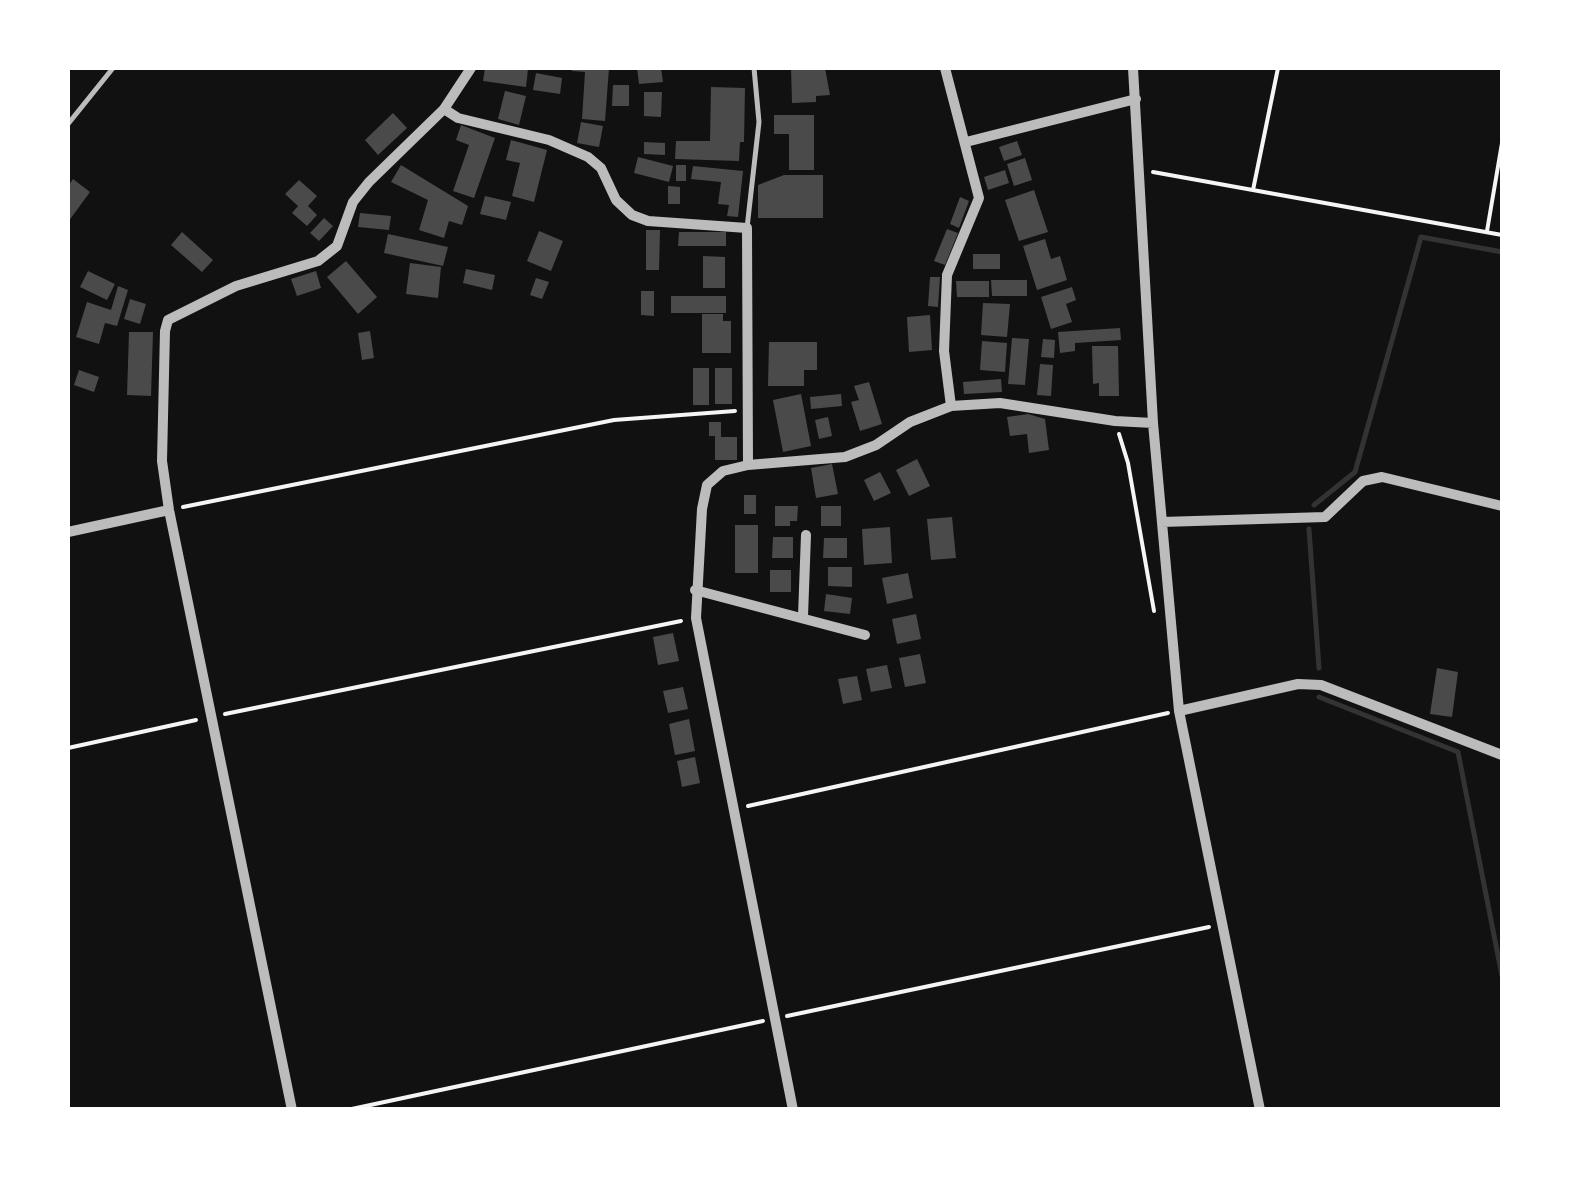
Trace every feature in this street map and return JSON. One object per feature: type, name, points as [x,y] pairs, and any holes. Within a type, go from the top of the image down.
[{"type":"street","points":[[292,1110],[169,510],[162,461],[165,331],[168,320],[236,286],[318,260],[338,246],[353,202],[444,109],[471,68]]},
{"type":"street","points":[[945,68],[978,198],[948,275],[944,351],[951,406]]},
{"type":"street","points":[[1133,68],[1153,422],[1179,711],[1260,1110]]},
{"type":"street","points":[[966,142],[1136,99]]},
{"type":"street","points":[[444,109],[458,118],[548,140],[588,157],[601,168],[616,200],[632,216],[648,221],[747,228],[748,465]]},
{"type":"street","points":[[793,1110],[696,618],[707,485],[723,472],[748,465],[844,457],[876,445],[910,422],[951,406],[1000,402],[1116,421],[1153,422]]},
{"type":"street","points":[[1162,522],[1325,516],[1363,480],[1382,477],[1502,506]]},
{"type":"street","points":[[68,532],[169,510]]},
{"type":"street","points":[[803,616],[806,535]]},
{"type":"street","points":[[696,590],[865,635]]},
{"type":"street","points":[[1179,711],[1298,684],[1320,685],[1502,755]]},
{"type":"lane","points":[[68,124],[113,68]]},
{"type":"lane","points":[[747,228],[759,122],[754,68]]},
{"type":"path","points":[[1253,190],[1278,68]]},
{"type":"path","points":[[1486,231],[1502,143]]},
{"type":"path","points":[[1139,170],[1502,235]]},
{"type":"path","points":[[169,510],[614,420],[746,410]]},
{"type":"path","points":[[1116,421],[1128,463],[1156,620]]},
{"type":"path","points":[[68,748],[696,618]]},
{"type":"path","points":[[733,809],[1179,711]]},
{"type":"path","points":[[346,1110],[1223,924]]},
{"type":"building","points":[[485,68],[528,69],[526,87],[483,81]]},
{"type":"building","points":[[572,68],[609,68],[605,121],[582,119],[585,72]]},
{"type":"building","points":[[637,68],[661,68],[663,82],[639,84]]},
{"type":"building","points":[[791,68],[825,68],[830,95],[816,96],[816,102],[792,103]]},
{"type":"building","points":[[536,73],[562,78],[560,94],[533,90]]},
{"type":"building","points":[[613,85],[629,85],[629,106],[612,106]]},
{"type":"building","points":[[711,87],[745,88],[744,142],[740,142],[739,161],[675,159],[676,141],[710,141]]},
{"type":"building","points":[[505,91],[526,96],[519,125],[498,119]]},
{"type":"building","points":[[644,92],[662,92],[661,117],[644,116]]},
{"type":"building","points":[[393,113],[407,128],[378,155],[365,140]]},
{"type":"building","points":[[774,115],[814,115],[814,170],[789,170],[789,134],[774,134]]},
{"type":"building","points":[[581,122],[603,126],[599,147],[577,143]]},
{"type":"building","points":[[461,125],[495,138],[474,198],[453,191],[469,145],[456,140]]},
{"type":"building","points":[[511,140],[547,150],[534,202],[512,196],[520,163],[506,160]]},
{"type":"building","points":[[1017,141],[1022,155],[1004,161],[999,147]]},
{"type":"building","points":[[644,142],[665,143],[665,155],[644,154]]},
{"type":"building","points":[[638,157],[673,166],[669,182],[634,173]]},
{"type":"building","points":[[1025,158],[1032,180],[1014,186],[1007,164]]},
{"type":"building","points":[[401,165],[468,206],[462,225],[449,221],[444,238],[419,230],[428,200],[391,182]]},
{"type":"building","points":[[676,165],[686,165],[686,181],[676,181]]},
{"type":"building","points":[[693,166],[743,171],[738,217],[727,216],[729,205],[718,204],[721,182],[691,179]]},
{"type":"building","points":[[1005,170],[1009,183],[988,190],[984,177]]},
{"type":"building","points":[[784,175],[823,175],[823,218],[758,218],[758,185]]},
{"type":"building","points":[[73,179],[90,192],[68,222],[68,186]]},
{"type":"building","points":[[299,180],[317,196],[308,206],[317,215],[307,226],[292,213],[298,206],[285,194]]},
{"type":"building","points":[[668,186],[680,187],[680,204],[668,204]]},
{"type":"building","points":[[1034,190],[1048,232],[1019,241],[1005,200]]},
{"type":"building","points":[[485,196],[511,202],[506,220],[480,214]]},
{"type":"building","points":[[960,197],[969,201],[959,228],[950,224]]},
{"type":"building","points":[[360,213],[391,216],[389,230],[358,227]]},
{"type":"building","points":[[324,218],[333,226],[319,241],[310,233]]},
{"type":"building","points":[[947,229],[958,233],[945,265],[934,261]]},
{"type":"building","points":[[646,230],[660,230],[659,270],[646,270]]},
{"type":"building","points":[[539,231],[563,241],[551,271],[527,261]]},
{"type":"building","points":[[182,232],[213,260],[202,272],[171,245]]},
{"type":"building","points":[[679,232],[726,232],[726,246],[678,246]]},
{"type":"building","points":[[388,234],[448,247],[443,266],[384,253]]},
{"type":"building","points":[[1045,239],[1051,259],[1060,256],[1067,280],[1037,290],[1023,246]]},
{"type":"building","points":[[973,254],[1000,254],[1000,269],[973,269]]},
{"type":"building","points":[[703,256],[725,257],[725,288],[703,288]]},
{"type":"building","points":[[346,261],[377,297],[358,314],[327,277]]},
{"type":"building","points":[[410,263],[441,267],[438,298],[406,294]]},
{"type":"building","points":[[466,269],[495,275],[492,290],[463,283]]},
{"type":"building","points":[[88,271],[115,284],[107,300],[80,287]]},
{"type":"building","points":[[316,271],[321,288],[297,296],[291,279]]},
{"type":"building","points":[[930,277],[940,277],[938,307],[928,306]]},
{"type":"building","points":[[536,278],[549,282],[542,299],[530,295]]},
{"type":"building","points":[[991,280],[1027,280],[1027,296],[992,296]]},
{"type":"building","points":[[956,281],[989,281],[989,297],[957,297]]},
{"type":"building","points":[[118,286],[128,290],[117,326],[105,323],[99,344],[76,337],[87,302],[111,310]]},
{"type":"building","points":[[1072,287],[1076,300],[1066,304],[1072,322],[1051,329],[1041,297]]},
{"type":"building","points":[[641,291],[654,291],[654,316],[641,315]]},
{"type":"building","points":[[671,296],[726,296],[726,313],[671,313]]},
{"type":"building","points":[[130,299],[146,304],[140,324],[124,319]]},
{"type":"building","points":[[983,303],[1010,304],[1007,337],[981,335]]},
{"type":"building","points":[[702,314],[723,314],[723,321],[731,321],[731,353],[702,353]]},
{"type":"building","points":[[930,315],[932,350],[909,352],[907,317]]},
{"type":"building","points":[[1120,328],[1121,340],[1075,343],[1075,351],[1060,353],[1058,332]]},
{"type":"building","points":[[370,331],[374,358],[362,360],[358,333]]},
{"type":"building","points":[[129,332],[153,332],[151,396],[127,395]]},
{"type":"building","points":[[1012,338],[1029,339],[1025,385],[1008,384]]},
{"type":"building","points":[[1043,339],[1055,340],[1054,358],[1041,357]]},
{"type":"building","points":[[982,341],[1007,343],[1005,372],[980,370]]},
{"type":"building","points":[[769,342],[817,342],[817,370],[804,370],[804,386],[768,386]]},
{"type":"building","points":[[1092,346],[1118,346],[1119,396],[1099,396],[1099,383],[1093,384]]},
{"type":"building","points":[[1040,364],[1053,365],[1051,396],[1037,395]]},
{"type":"building","points":[[693,368],[709,368],[709,405],[693,405]]},
{"type":"building","points":[[715,368],[732,368],[732,404],[715,404]]},
{"type":"building","points":[[79,370],[99,377],[94,392],[74,385]]},
{"type":"building","points":[[1001,379],[1002,392],[964,394],[963,382]]},
{"type":"building","points":[[869,382],[882,424],[860,431],[851,402],[859,400],[854,386]]},
{"type":"building","points":[[801,394],[811,446],[783,452],[773,400]]},
{"type":"building","points":[[841,394],[842,406],[811,409],[810,397]]},
{"type":"building","points":[[1028,414],[1045,419],[1049,450],[1029,453],[1027,434],[1010,436],[1007,417]]},
{"type":"building","points":[[828,417],[832,436],[819,439],[815,420]]},
{"type":"building","points":[[709,422],[721,422],[721,437],[737,437],[737,460],[715,460],[715,436],[709,436]]},
{"type":"building","points":[[917,459],[930,486],[909,496],[896,470]]},
{"type":"building","points":[[832,464],[838,494],[816,498],[811,468]]},
{"type":"building","points":[[880,472],[891,493],[874,501],[864,480]]},
{"type":"building","points":[[744,495],[756,495],[756,514],[744,514]]},
{"type":"building","points":[[775,506],[798,506],[797,521],[790,521],[790,526],[775,526]]},
{"type":"building","points":[[821,506],[841,506],[841,526],[821,526]]},
{"type":"building","points":[[952,517],[956,558],[931,560],[927,519]]},
{"type":"building","points":[[735,525],[758,525],[758,573],[735,573]]},
{"type":"building","points":[[890,527],[892,563],[864,565],[862,529]]},
{"type":"building","points":[[773,537],[793,537],[793,558],[772,558]]},
{"type":"building","points":[[824,538],[847,538],[847,558],[823,558]]},
{"type":"building","points":[[828,567],[852,567],[852,587],[828,586]]},
{"type":"building","points":[[770,570],[791,570],[791,592],[770,592]]},
{"type":"building","points":[[908,573],[913,598],[887,604],[882,578]]},
{"type":"building","points":[[826,594],[852,598],[850,614],[824,611]]},
{"type":"building","points":[[916,614],[921,639],[897,644],[892,619]]},
{"type":"building","points":[[673,633],[679,661],[658,665],[653,637]]},
{"type":"building","points":[[920,654],[926,683],[905,687],[899,658]]},
{"type":"building","points":[[887,665],[892,688],[871,692],[866,669]]},
{"type":"building","points":[[1437,668],[1458,672],[1452,717],[1430,714]]},
{"type":"building","points":[[857,676],[862,700],[843,704],[838,679]]},
{"type":"building","points":[[683,687],[688,709],[668,713],[663,691]]},
{"type":"building","points":[[689,719],[695,751],[675,755],[669,724]]},
{"type":"building","points":[[695,757],[700,783],[682,787],[677,761]]},
{"type":"waterway","points":[[1314,505],[1355,472],[1421,237],[1502,252]]},
{"type":"waterway","points":[[1309,529],[1319,668]]},
{"type":"waterway","points":[[1319,697],[1458,752],[1502,976]]}]
